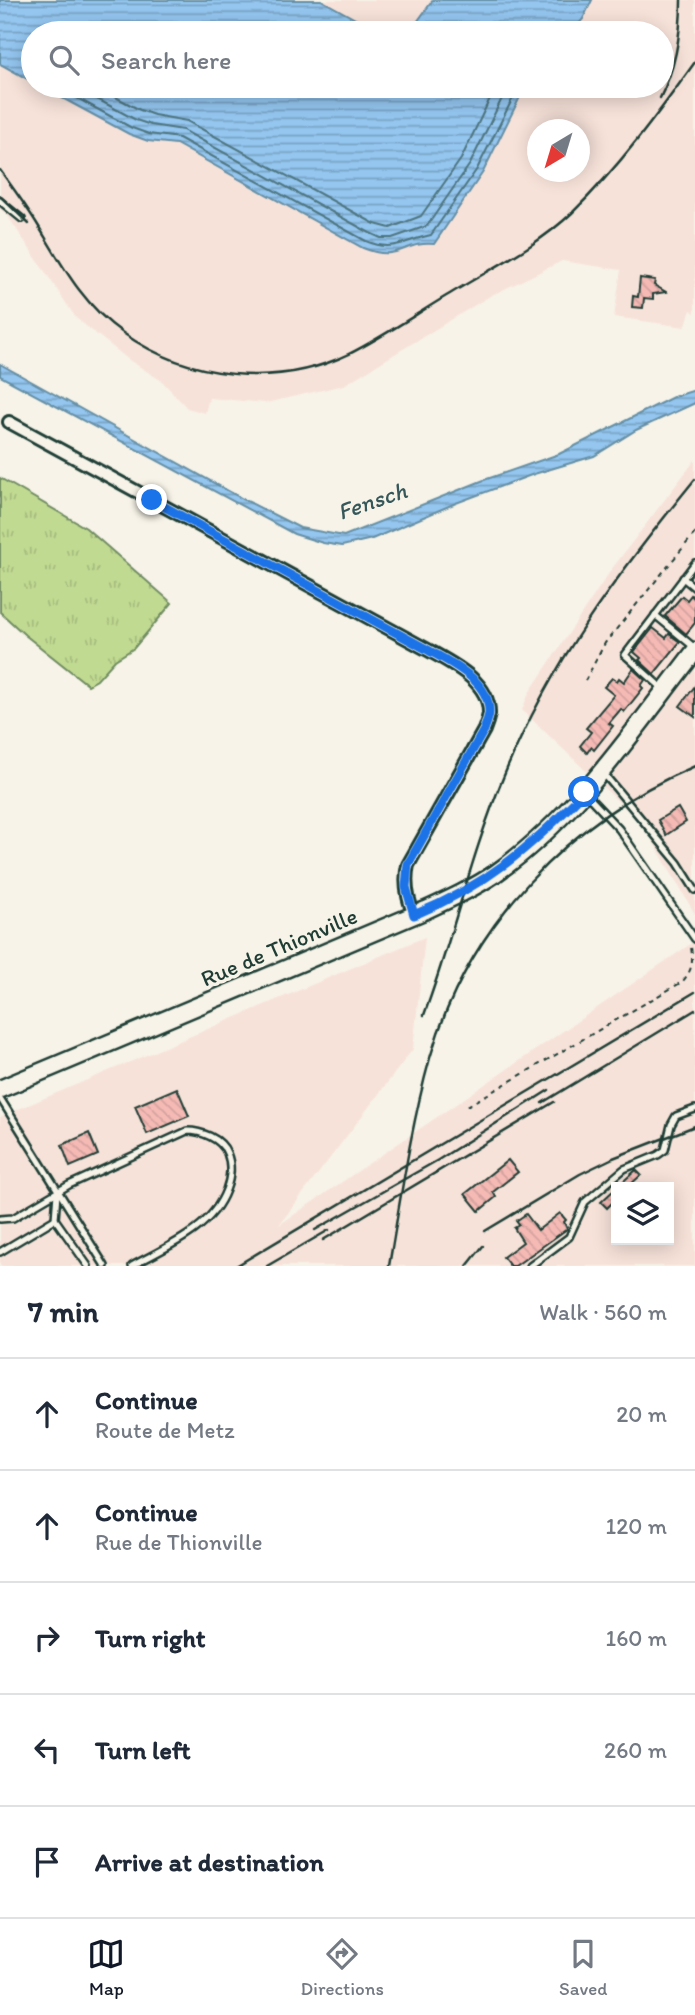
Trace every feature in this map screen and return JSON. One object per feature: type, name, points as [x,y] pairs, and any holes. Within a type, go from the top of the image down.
[{"type":"main road","name":"Rue de Thionville","points":[[0,1089],[414,915],[458,896],[484,881],[524,850],[584,792],[695,649]]},
{"type":"street","points":[[9,422],[428,650],[475,681],[485,695],[489,713],[484,730],[408,864],[406,887],[414,915]]},
{"type":"lane","points":[[0,201],[22,219]]},
{"type":"lane","points":[[664,690],[625,655],[695,563]]},
{"type":"lane","points":[[683,579],[695,588]]},
{"type":"lane","points":[[654,615],[695,649]]},
{"type":"lane","points":[[602,771],[678,863],[695,890]]},
{"type":"lane","points":[[584,792],[619,829],[695,939]]},
{"type":"lane","points":[[0,1098],[105,1266]]},
{"type":"lane","points":[[530,1266],[569,1237],[585,1202],[624,1169],[665,1150],[676,1116],[695,1109]]},
{"type":"lane","points":[[0,1219],[13,1218],[58,1191],[187,1131],[195,1131],[217,1140],[226,1150],[231,1164],[230,1180],[220,1206],[202,1226],[132,1266]]},
{"type":"lane","points":[[58,1191],[55,1219],[88,1266]]},
{"type":"lane","points":[[0,1252],[55,1219]]},
{"type":"path","points":[[585,681],[605,643],[695,533]]},
{"type":"path","points":[[467,1106],[682,982],[693,963],[690,932]]},
{"type":"shaded area","points":[[0,0],[695,0],[695,313],[691,310],[685,327],[614,317],[621,270],[562,261],[490,296],[344,385],[266,403],[209,398],[205,413],[187,408],[162,381],[129,360],[76,318],[7,215],[0,209]]},
{"type":"shaded area","points":[[695,460],[695,914],[644,826],[522,710],[529,693],[611,570]]},
{"type":"shaded area","points":[[425,937],[413,1049],[279,1225],[695,941],[695,1266],[0,1266],[0,1117]]},
{"type":"green space","points":[[0,478],[86,528],[172,603],[134,648],[115,660],[97,680],[88,685],[0,612]]},
{"type":"water","points":[[0,0],[321,0],[359,21],[21,21],[21,75],[0,64]]},
{"type":"water","points":[[433,0],[592,0],[583,19],[418,21]]},
{"type":"water","points":[[62,98],[520,98],[483,172],[434,244],[415,245],[394,253],[363,248],[176,144],[148,141],[129,134]]},
{"type":"water","points":[[0,364],[300,528],[344,536],[484,480],[559,454],[673,397],[695,390],[695,403],[636,430],[594,456],[534,474],[456,503],[372,539],[342,546],[294,534],[0,376]]},
{"type":"building","points":[[640,278],[655,280],[654,285],[666,292],[653,294],[653,299],[644,298],[643,308],[632,307],[633,296],[638,297]]},
{"type":"building","points":[[691,595],[695,599],[695,623],[686,634],[665,616],[682,596],[687,600]]},
{"type":"building","points":[[653,628],[666,638],[669,634],[680,642],[654,674],[634,652]]},
{"type":"building","points":[[633,669],[645,680],[641,686],[643,688],[624,712],[621,709],[609,723],[613,726],[594,750],[591,747],[587,753],[580,746],[591,732],[586,728],[614,695],[604,687],[612,678],[617,681],[619,678],[624,682]]},
{"type":"building","points":[[695,686],[695,717],[680,706]]},
{"type":"building","points":[[678,808],[686,822],[666,835],[658,820]]},
{"type":"building","points":[[177,1088],[189,1116],[147,1134],[135,1106]]},
{"type":"building","points":[[89,1133],[98,1155],[70,1167],[62,1145]]},
{"type":"building","points":[[508,1160],[518,1172],[493,1192],[496,1197],[479,1211],[465,1194]]},
{"type":"building","points":[[636,1170],[641,1175],[633,1182],[623,1182]]},
{"type":"building","points":[[611,1193],[611,1204],[607,1208],[601,1202]]},
{"type":"building","points":[[560,1213],[566,1220],[564,1222],[567,1229],[515,1266],[510,1266],[503,1257],[523,1242],[514,1228],[519,1225],[516,1221],[526,1214],[538,1230]]},
{"type":"railway","points":[[674,60],[681,0]]},
{"type":"railway","points":[[674,91],[695,62]]},
{"type":"railway","points":[[0,170],[30,212],[75,285],[97,311],[123,333],[148,349],[175,361],[204,369],[233,374],[292,372],[321,365],[362,347],[544,236],[572,213],[605,178],[669,98]]},
{"type":"railway","points":[[0,196],[29,224]]},
{"type":"railway","points":[[424,1015],[492,807],[542,696],[612,585],[695,479]]},
{"type":"railway","points":[[389,1266],[423,1084],[447,1009],[470,964],[497,921],[530,882],[566,847],[606,815],[649,788],[695,766]]},
{"type":"railway","points":[[236,1266],[695,992]]},
{"type":"railway","points":[[542,1103],[695,1010]]},
{"type":"railway","points":[[315,1230],[438,1160],[549,1090]]},
{"type":"railway","points":[[323,1240],[554,1102]]},
{"type":"railway","points":[[485,1231],[580,1174],[695,1126]]},
{"type":"railway","points":[[267,1266],[329,1230]]},
{"type":"railway","points":[[467,1266],[483,1246]]},
{"type":"route","points":[[152,500],[428,650],[475,681],[485,695],[489,713],[484,730],[408,864],[406,887],[414,915],[458,896],[497,872],[550,827],[584,792]]},
{"type":"water label","name":"Fensch","points":[[372,501]]}]
